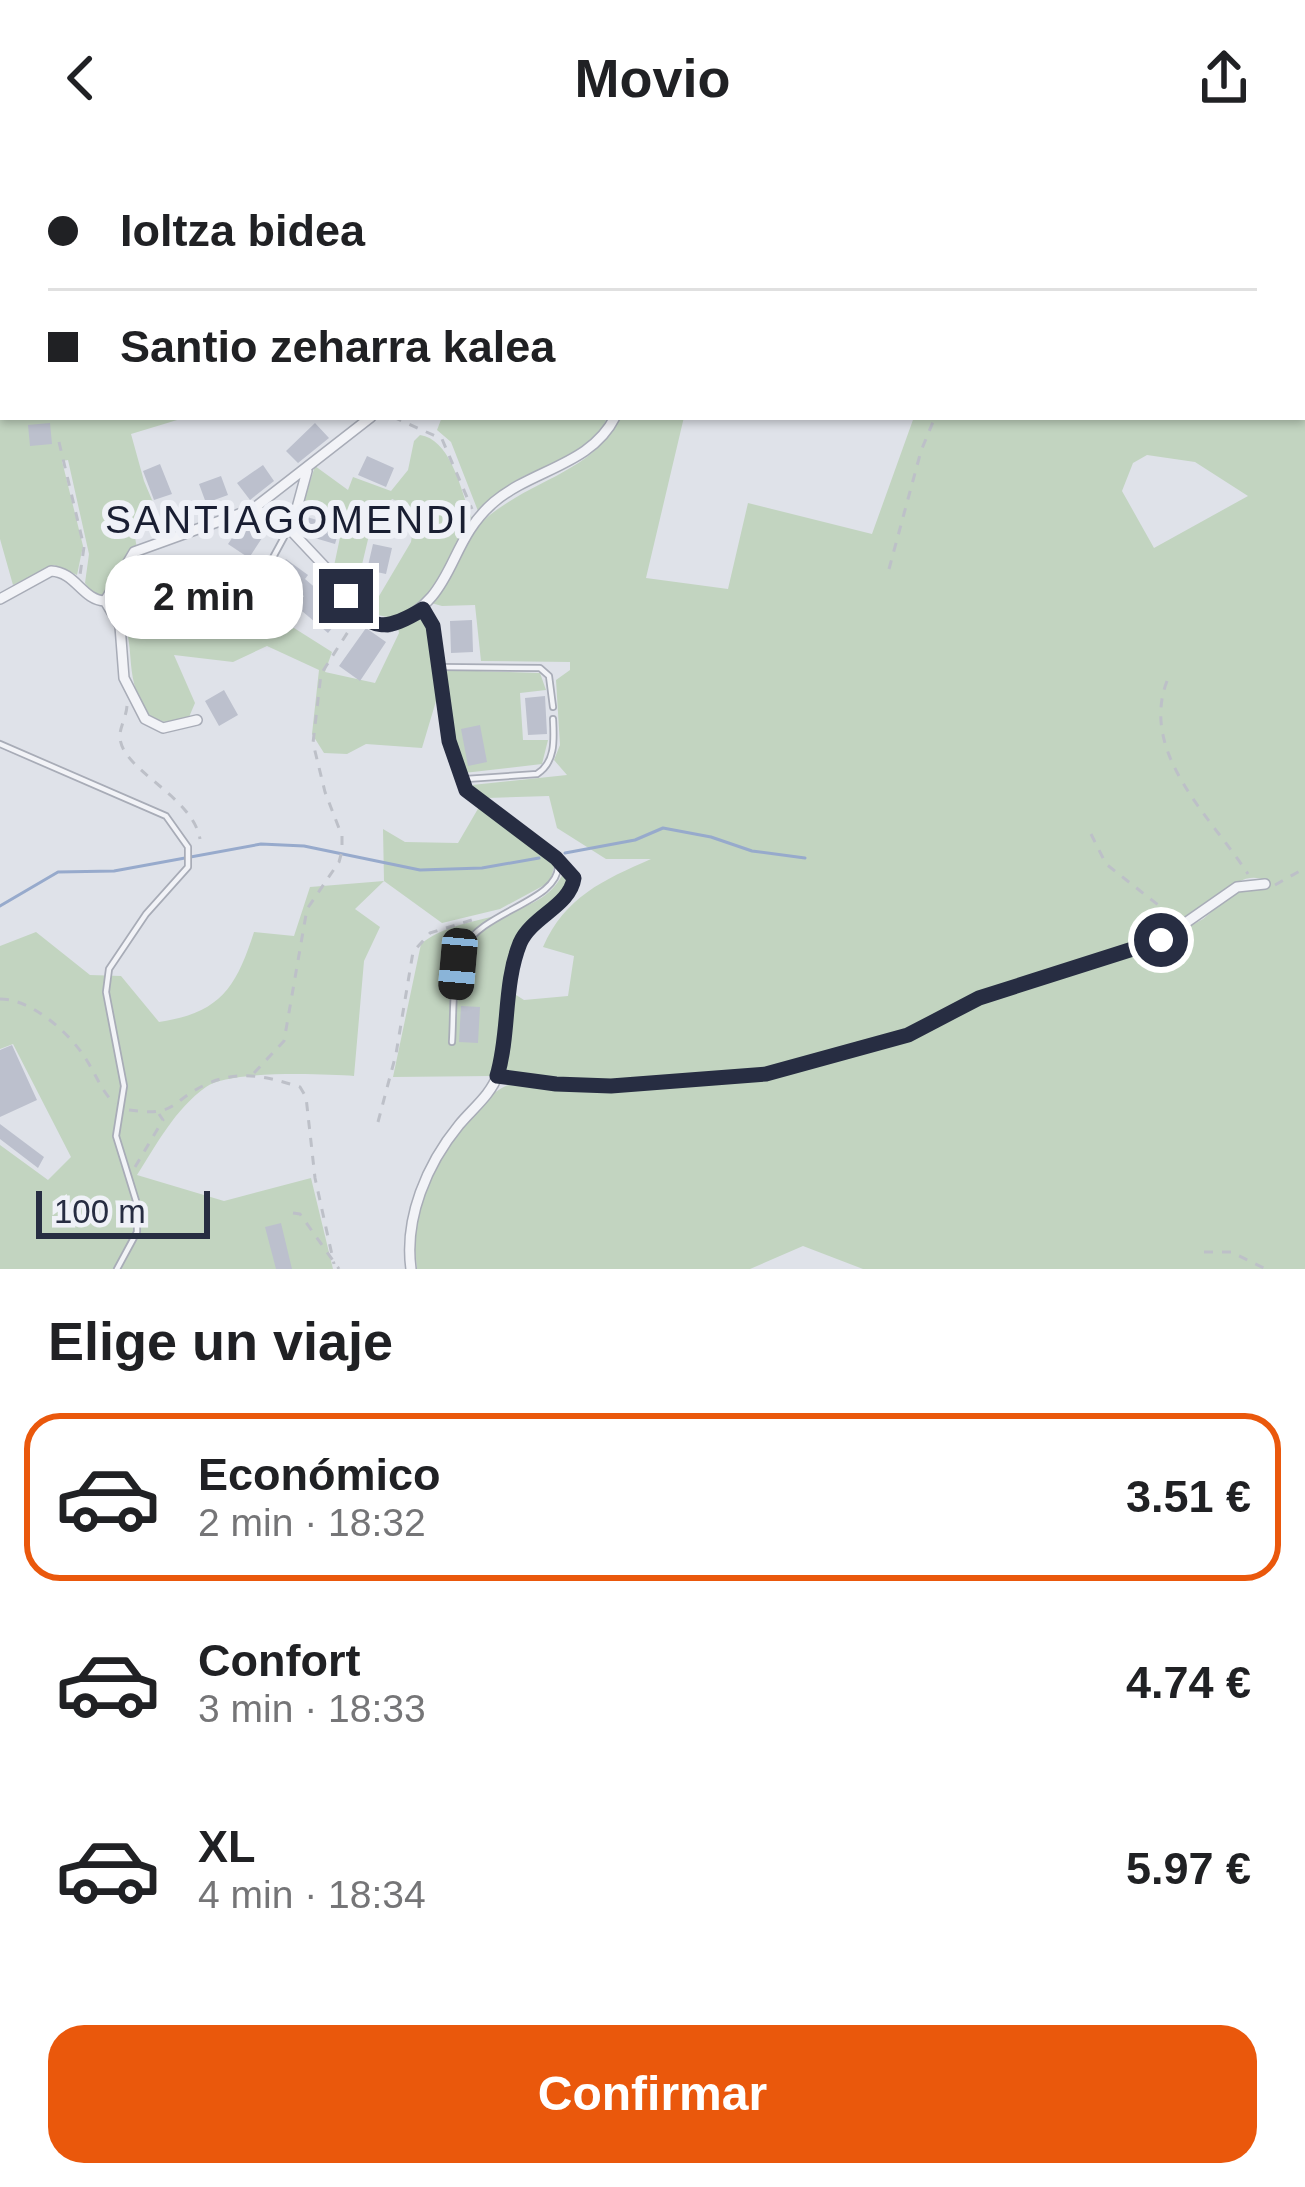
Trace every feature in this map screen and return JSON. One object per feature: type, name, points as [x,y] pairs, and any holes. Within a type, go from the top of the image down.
[{"type":"street","points":[[105,601],[134,552],[253,509],[366,420]]},
{"type":"street","points":[[253,509],[269,513],[290,529],[360,614],[375,625],[388,627],[423,609],[444,582],[476,519],[519,484],[593,446],[614,420]]},
{"type":"street","points":[[290,529],[309,467]]},
{"type":"street","points":[[0,599],[51,571],[62,572],[93,600],[105,601]]},
{"type":"street","points":[[105,601],[120,626],[124,678],[145,719],[154,725],[183,726],[197,720]]},
{"type":"street","points":[[411,1269],[411,1220],[427,1178],[448,1138],[497,1076],[519,946],[534,923],[573,890],[574,878],[556,858],[485,807],[461,780],[449,741],[433,626],[423,609]]},
{"type":"street","points":[[497,1076],[611,1086],[766,1074],[908,1035],[979,998],[1161,940],[1237,887],[1259,883]]},
{"type":"lane","points":[[266,600],[264,574],[290,529]]},
{"type":"lane","points":[[360,614],[372,578]]},
{"type":"lane","points":[[440,667],[540,668],[549,676],[554,707]]},
{"type":"lane","points":[[461,780],[544,770],[553,746],[553,719]]},
{"type":"lane","points":[[0,744],[166,816],[188,847],[188,866],[146,914],[109,969],[106,992],[124,1086],[116,1136],[137,1204],[137,1232],[117,1269]]},
{"type":"lane","points":[[452,1042],[458,964],[464,946],[497,915],[551,888],[559,869],[556,858]]},
{"type":"path","points":[[400,420],[442,439],[476,519]]},
{"type":"path","points":[[889,569],[934,420]]},
{"type":"path","points":[[58,442],[84,547],[78,584]]},
{"type":"path","points":[[253,1074],[284,1041],[307,909],[342,851],[342,836],[313,743],[321,674],[360,614]]},
{"type":"path","points":[[1167,681],[1160,697],[1161,725],[1172,766],[1259,883],[1283,883],[1305,868]]},
{"type":"path","points":[[128,687],[120,740],[127,755],[189,810],[200,839]]},
{"type":"path","points":[[1091,834],[1106,864],[1162,908],[1166,924],[1161,940]]},
{"type":"path","points":[[378,1122],[396,1054],[413,952],[430,933],[497,915]]},
{"type":"path","points":[[0,999],[17,1001],[60,1029],[83,1054],[109,1098],[127,1110],[164,1112],[206,1084],[253,1074],[304,1092],[315,1178],[334,1264]]},
{"type":"path","points":[[293,1213],[300,1214],[338,1269]]},
{"type":"path","points":[[1204,1252],[1231,1252],[1266,1269]]},
{"type":"green space","points":[[0,420],[177,420],[131,434],[160,519],[133,525],[137,549],[104,598],[94,595],[85,583],[89,554],[68,460],[62,461],[83,546],[77,575],[54,565],[13,585],[0,539]]},
{"type":"green space","points":[[441,420],[606,420],[584,448],[517,480],[478,511],[451,442],[437,430]]},
{"type":"green space","points":[[617,420],[683,420],[646,578],[728,589],[748,503],[872,534],[913,420],[1305,420],[1305,1269],[863,1269],[803,1246],[750,1269],[417,1269],[415,1222],[429,1185],[463,1125],[492,1094],[508,1085],[621,1091],[769,1077],[914,1037],[981,1001],[1152,947],[1203,919],[1239,889],[1265,887],[1267,881],[1242,880],[1153,938],[976,997],[908,1031],[763,1071],[609,1084],[514,1077],[504,1070],[513,993],[524,1000],[568,996],[574,956],[543,947],[552,930],[587,892],[651,859],[606,859],[557,828],[549,796],[487,798],[472,785],[567,775],[554,760],[560,745],[556,680],[570,670],[570,662],[481,661],[475,605],[424,601],[414,610],[427,623],[439,691],[422,748],[366,744],[347,754],[324,753],[312,734],[319,670],[267,646],[233,662],[174,655],[195,703],[189,717],[169,723],[151,718],[136,690],[121,613],[145,602],[143,584],[169,581],[172,594],[224,584],[226,601],[245,600],[249,634],[294,628],[332,652],[325,672],[375,683],[399,633],[396,619],[369,613],[411,542],[416,509],[392,499],[370,531],[355,594],[334,566],[343,523],[301,511],[315,466],[348,490],[353,477],[391,491],[408,470],[414,441],[420,435],[440,446],[448,457],[472,519],[481,523],[594,452]],"holes":[[[1147,455],[1195,462],[1248,496],[1154,548],[1122,491],[1133,463]]]},
{"type":"green space","points":[[444,670],[540,673],[546,690],[520,693],[523,740],[548,740],[542,764],[464,773],[455,747]]},
{"type":"green space","points":[[479,807],[554,867],[550,882],[500,909],[442,923],[384,881],[383,829],[405,842],[458,843]]},
{"type":"green space","points":[[564,871],[569,878],[566,888],[522,934],[510,959],[492,1076],[393,1077],[421,944],[456,926],[538,900]]},
{"type":"green space","points":[[384,881],[355,909],[380,927],[364,961],[354,1076],[277,1074],[234,1078],[206,1087],[167,1128],[137,1175],[224,1201],[311,1178],[333,1269],[0,1269],[0,1145],[48,1180],[71,1157],[13,1044],[0,1049],[0,946],[36,932],[90,975],[121,976],[159,1022],[197,1012],[223,995],[254,932],[294,936],[310,887]]},
{"type":"building","points":[[50,423],[52,444],[30,446],[28,425]]},
{"type":"building","points":[[315,423],[329,438],[298,463],[286,451]]},
{"type":"building","points":[[367,456],[394,468],[386,487],[358,475]]},
{"type":"building","points":[[160,464],[172,494],[154,500],[143,471]]},
{"type":"building","points":[[263,465],[274,481],[250,500],[237,483]]},
{"type":"building","points":[[221,476],[228,495],[206,503],[199,484]]},
{"type":"building","points":[[307,517],[340,527],[335,544],[308,536],[303,531]]},
{"type":"building","points":[[241,525],[262,538],[249,558],[228,544]]},
{"type":"building","points":[[373,544],[392,548],[386,574],[367,570]]},
{"type":"building","points":[[204,557],[206,584],[190,585],[190,578],[182,578],[181,558]]},
{"type":"building","points":[[286,559],[345,613],[328,633],[296,606],[304,596],[274,575]]},
{"type":"building","points":[[275,606],[278,628],[253,631],[251,609]]},
{"type":"building","points":[[472,620],[473,652],[451,653],[450,621]]},
{"type":"building","points":[[366,628],[386,642],[360,681],[339,666]]},
{"type":"building","points":[[224,690],[238,715],[219,726],[205,701]]},
{"type":"building","points":[[545,696],[547,734],[528,735],[525,698]]},
{"type":"building","points":[[480,725],[487,762],[468,766],[461,729]]},
{"type":"building","points":[[461,1006],[480,1007],[478,1043],[459,1042]]},
{"type":"building","points":[[12,1045],[37,1100],[0,1117],[0,1050]]},
{"type":"building","points":[[0,1124],[44,1157],[38,1168],[0,1139]]},
{"type":"building","points":[[281,1223],[292,1269],[276,1269],[265,1227]]},
{"type":"waterway","points":[[565,853],[635,840],[663,828],[752,851],[805,858]]},
{"type":"waterway","points":[[0,906],[58,872],[114,871],[261,844],[304,846],[420,870],[482,868],[539,858]]},
{"type":"district","name":"SANTIAGOMENDI","points":[[288,519]]},
{"type":"route","points":[[346,596],[375,625],[388,627],[423,609],[433,626],[449,741],[466,790],[556,858],[574,878],[573,890],[534,923],[519,946],[497,1076],[611,1086],[766,1074],[908,1035],[979,998],[1161,940]]}]
